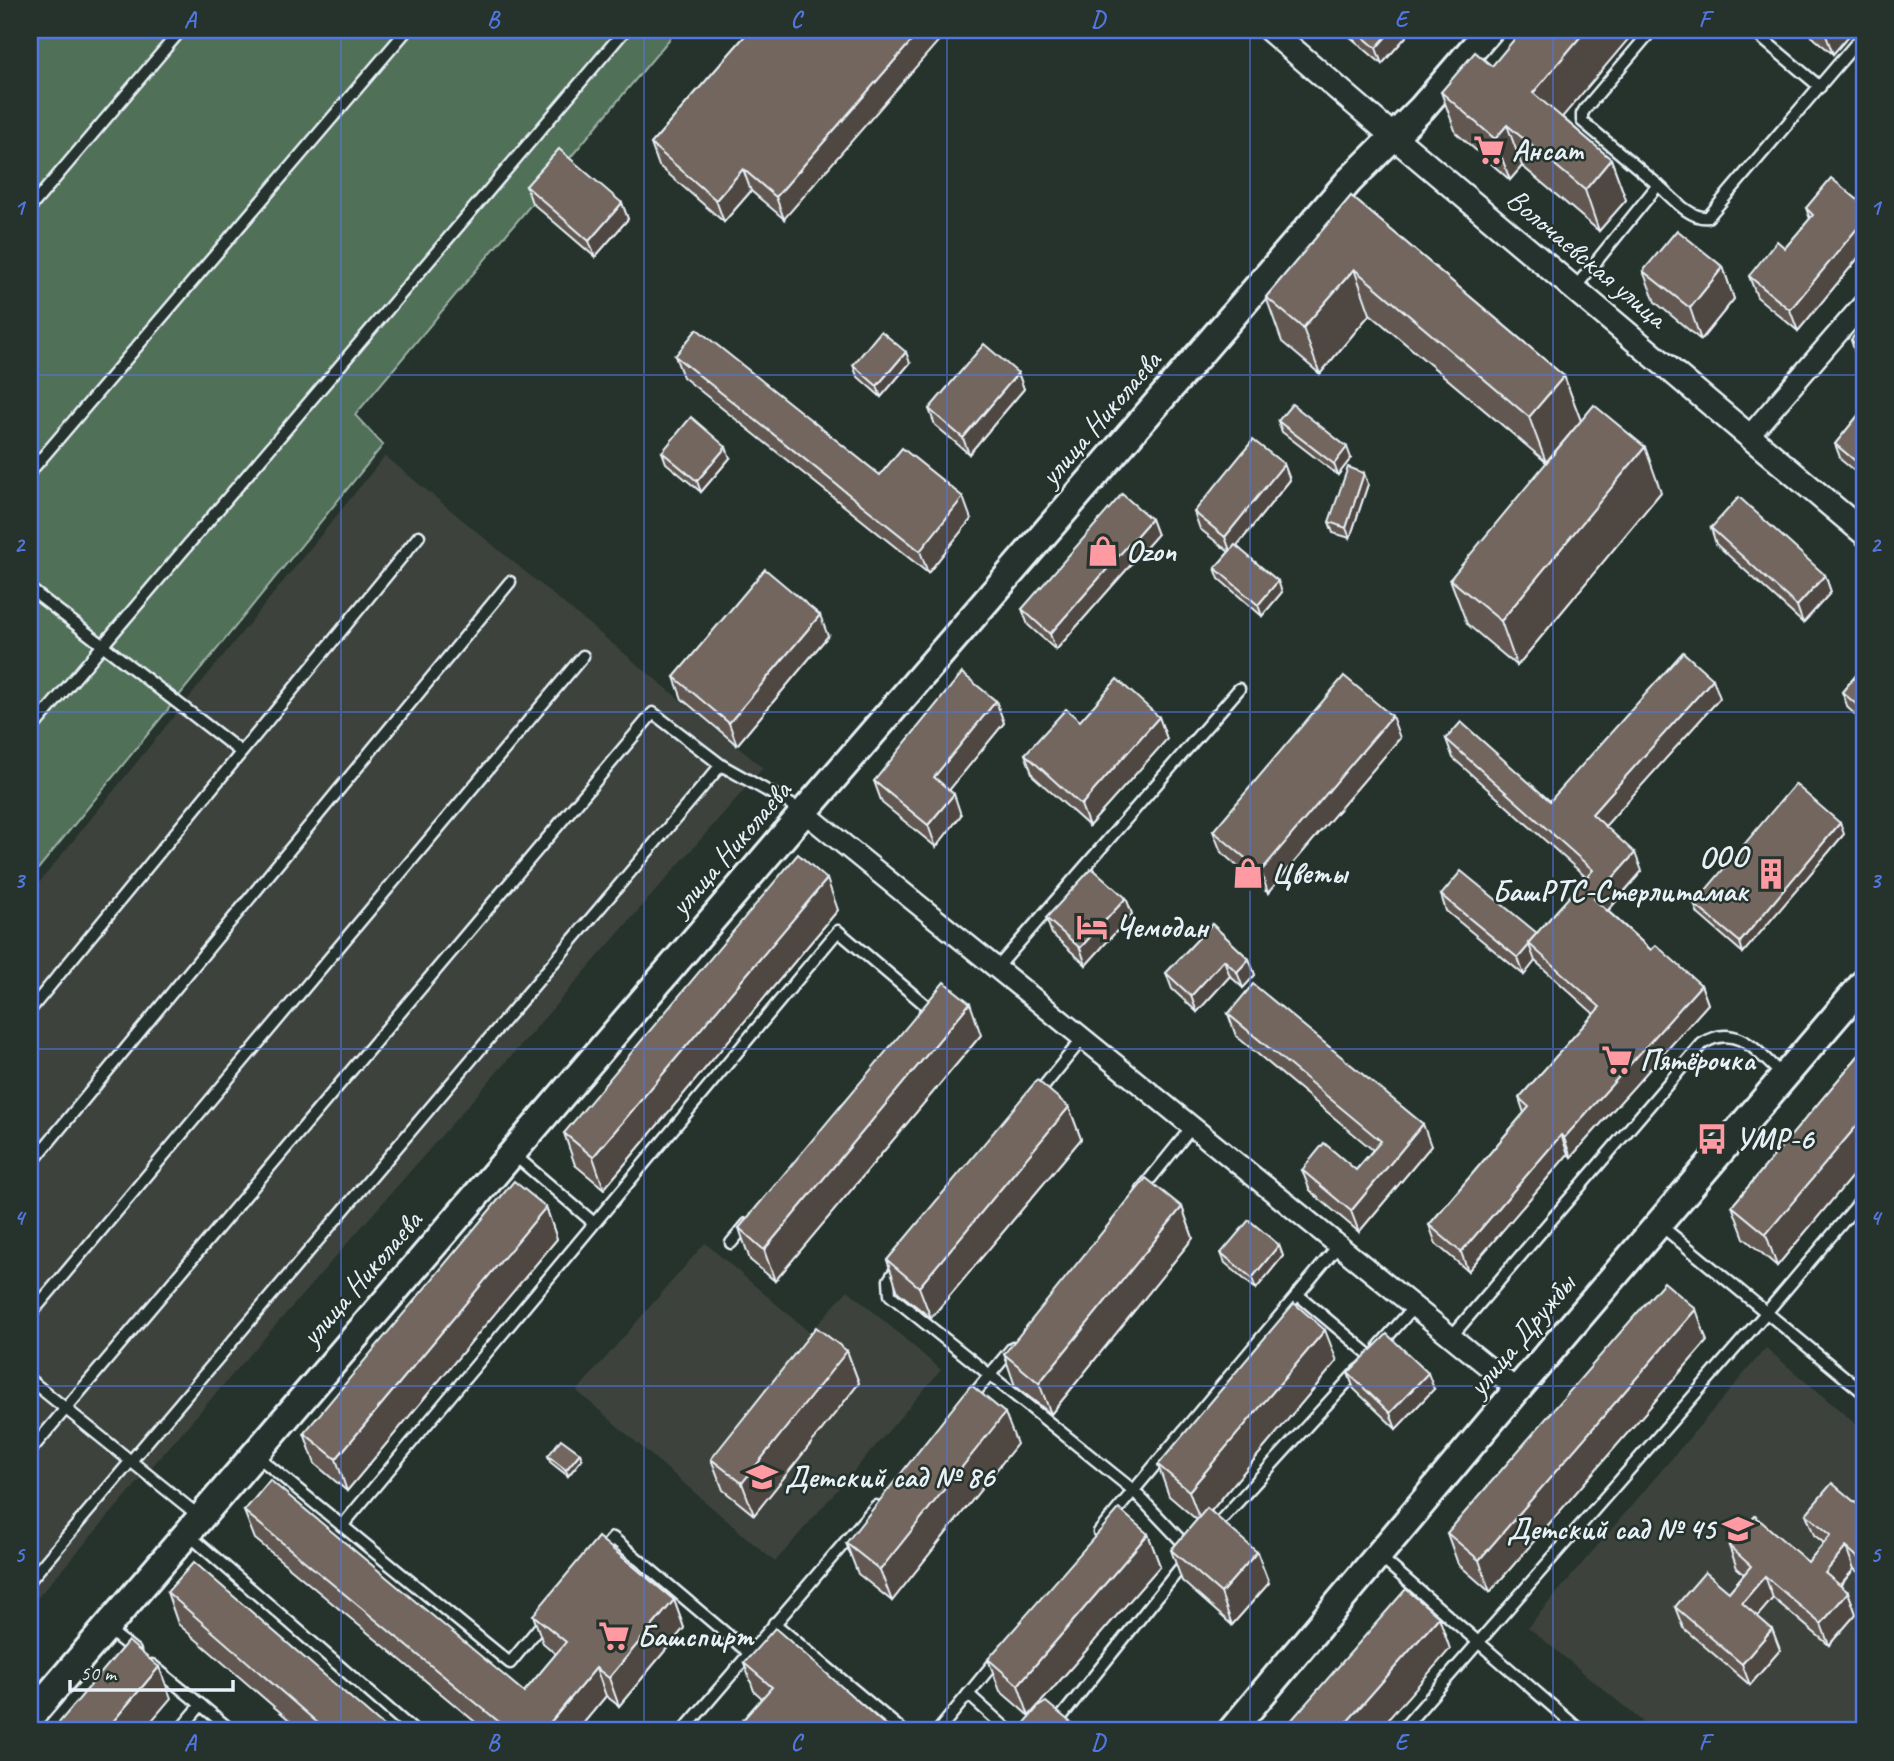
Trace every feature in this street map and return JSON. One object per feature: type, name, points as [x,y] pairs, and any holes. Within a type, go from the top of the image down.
[{"type":"main road","name":"улица Николаева","points":[[30,1717],[804,812],[1349,181],[1422,108],[1489,30]]},
{"type":"main road","name":"улица Дружбы","points":[[1231,1731],[1864,983]]},
{"type":"street","name":"Волочаевская улица","points":[[1270,30],[1864,533]]},
{"type":"street","points":[[1749,436],[1864,303]]},
{"type":"street","points":[[804,812],[1517,1390]]},
{"type":"lane","points":[[30,208],[181,30]]},
{"type":"lane","points":[[30,471],[407,30]]},
{"type":"lane","points":[[30,732],[625,30]]},
{"type":"lane","points":[[1652,30],[1585,109],[1581,118],[1693,215],[1702,218],[1708,217],[1864,34]]},
{"type":"lane","points":[[1752,30],[1820,86]]},
{"type":"lane","points":[[1574,289],[1658,185]]},
{"type":"lane","points":[[30,1010],[418,536]]},
{"type":"lane","points":[[30,1165],[510,582]]},
{"type":"lane","points":[[30,589],[241,752]]},
{"type":"lane","points":[[30,1315],[583,656]]},
{"type":"lane","points":[[997,968],[1239,689]]},
{"type":"lane","points":[[30,1451],[653,713],[721,765],[804,812]]},
{"type":"lane","points":[[30,1580],[721,765]]},
{"type":"lane","points":[[342,1525],[838,931],[929,1008],[920,1018]]},
{"type":"lane","points":[[1451,1337],[1702,1044],[1713,1037],[1728,1035],[1741,1038],[1784,1077]]},
{"type":"lane","points":[[1031,1102],[1083,1038]]},
{"type":"lane","points":[[1130,1203],[1192,1127]]},
{"type":"lane","points":[[512,1153],[594,1223]]},
{"type":"lane","points":[[1401,1731],[1766,1313],[1864,1196]]},
{"type":"lane","points":[[731,1243],[758,1211]]},
{"type":"lane","points":[[1658,1224],[1864,1393]]},
{"type":"lane","points":[[1089,1544],[1338,1245]]},
{"type":"lane","points":[[901,1262],[889,1280],[890,1295],[1133,1490],[1192,1552]]},
{"type":"lane","points":[[1297,1294],[1371,1356]]},
{"type":"lane","points":[[1209,1534],[1414,1307]]},
{"type":"lane","points":[[962,1407],[1016,1343]]},
{"type":"lane","points":[[30,1380],[132,1462],[193,1525],[414,1731]]},
{"type":"lane","points":[[254,1453],[510,1663],[553,1611]]},
{"type":"lane","points":[[683,1731],[881,1500]]},
{"type":"lane","points":[[596,1558],[613,1538],[749,1653]]},
{"type":"lane","points":[[1050,1731],[1201,1543]]},
{"type":"lane","points":[[1380,1557],[1581,1731]]},
{"type":"lane","points":[[774,1623],[903,1731]]},
{"type":"lane","points":[[105,1627],[232,1731]]},
{"type":"lane","points":[[938,1731],[1003,1651]]},
{"type":"lane","points":[[968,1694],[1009,1731]]},
{"type":"lane","points":[[179,1731],[201,1705]]},
{"type":"shaded area","points":[[385,456],[763,768],[30,1606],[30,894]]},
{"type":"shaded area","name":"Детский сад № 86","points":[[705,1243],[810,1333],[848,1290],[941,1370],[775,1562],[577,1391]]},
{"type":"shaded area","name":"Детский сад № 45","points":[[1766,1348],[1864,1431],[1864,1731],[1654,1731],[1528,1627]]},
{"type":"green space","points":[[30,30],[677,30],[355,415],[383,445],[30,879]]},
{"type":"building","points":[[750,30],[921,30],[776,197],[743,169],[716,200],[651,144]]},
{"type":"building","points":[[1355,30],[1392,30],[1376,48]]},
{"type":"building","points":[[1522,30],[1586,30],[1533,93],[1611,159],[1585,190],[1507,125],[1495,139],[1441,92],[1475,52],[1492,66]]},
{"type":"building","points":[[559,149],[622,203],[589,241],[526,186]]},
{"type":"building","points":[[1831,178],[1864,205],[1864,220],[1790,310],[1749,276],[1777,241],[1785,248],[1813,215],[1806,208]]},
{"type":"building","points":[[1351,196],[1564,376],[1529,417],[1354,269],[1303,328],[1266,297]]},
{"type":"building","points":[[1677,230],[1723,267],[1690,308],[1643,271]]},
{"type":"building","points":[[1864,324],[1864,352],[1851,340]]},
{"type":"building","points":[[697,329],[880,475],[902,448],[963,497],[920,551],[675,356]]},
{"type":"building","points":[[881,331],[906,352],[877,386],[853,365]]},
{"type":"building","points":[[984,344],[1018,373],[963,438],[929,409]]},
{"type":"building","points":[[1292,404],[1347,447],[1334,464],[1278,421]]},
{"type":"building","points":[[1594,405],[1645,447],[1501,621],[1450,579]]},
{"type":"building","points":[[1864,408],[1864,468],[1835,444]]},
{"type":"building","points":[[691,417],[726,447],[697,481],[662,452]]},
{"type":"building","points":[[1253,440],[1284,464],[1225,537],[1194,512]]},
{"type":"building","points":[[1348,467],[1364,473],[1346,528],[1329,522]]},
{"type":"building","points":[[1122,494],[1151,519],[1050,634],[1022,609]]},
{"type":"building","points":[[1739,497],[1825,575],[1797,606],[1711,528]]},
{"type":"building","points":[[1235,545],[1278,581],[1258,605],[1215,568]]},
{"type":"building","points":[[765,569],[820,615],[729,723],[674,677]]},
{"type":"building","points":[[1683,652],[1713,679],[1592,814],[1635,853],[1594,899],[1651,950],[1656,945],[1701,985],[1564,1138],[1561,1135],[1461,1252],[1429,1225],[1529,1107],[1519,1098],[1600,1007],[1528,943],[1593,870],[1446,739],[1461,722],[1550,801]]},
{"type":"building","points":[[1864,666],[1864,711],[1842,692]]},
{"type":"building","points":[[962,673],[996,701],[934,777],[954,794],[928,825],[874,781]]},
{"type":"building","points":[[1344,676],[1392,716],[1261,871],[1213,831]]},
{"type":"building","points":[[1117,679],[1159,717],[1081,805],[1025,754],[1066,709],[1080,721]]},
{"type":"building","name":"ООО БашРТС-Стерлитамак","points":[[1795,784],[1840,823],[1740,942],[1694,904]]},
{"type":"building","points":[[798,854],[827,879],[593,1157],[564,1133]]},
{"type":"building","points":[[1092,868],[1126,898],[1080,948],[1046,918]]},
{"type":"building","points":[[1461,871],[1537,933],[1518,958],[1441,895]]},
{"type":"building","points":[[1212,924],[1249,959],[1237,972],[1224,960],[1191,996],[1166,973]]},
{"type":"building","points":[[944,982],[970,1003],[764,1250],[739,1228]]},
{"type":"building","points":[[1253,984],[1423,1124],[1351,1211],[1302,1170],[1324,1143],[1356,1170],[1381,1141],[1228,1014]]},
{"type":"building","points":[[1864,1049],[1864,1117],[1766,1234],[1732,1206]]},
{"type":"building","points":[[1037,1080],[1069,1107],[919,1287],[887,1260]]},
{"type":"building","points":[[1146,1178],[1182,1207],[1039,1383],[1004,1354]]},
{"type":"building","points":[[514,1181],[546,1207],[336,1459],[304,1433]]},
{"type":"building","points":[[1249,1220],[1279,1245],[1252,1278],[1221,1253]]},
{"type":"building","points":[[1664,1282],[1696,1309],[1479,1560],[1447,1533]]},
{"type":"building","points":[[1294,1303],[1325,1330],[1189,1491],[1158,1465]]},
{"type":"building","points":[[816,1327],[847,1351],[742,1483],[711,1459]]},
{"type":"building","points":[[1387,1334],[1428,1373],[1390,1413],[1348,1373]]},
{"type":"building","points":[[971,1385],[1005,1413],[880,1570],[846,1543]]},
{"type":"building","points":[[561,1439],[580,1453],[566,1470],[548,1456]]},
{"type":"building","points":[[270,1480],[524,1692],[566,1642],[533,1615],[598,1537],[674,1600],[609,1678],[596,1668],[543,1731],[510,1731],[244,1511]]},
{"type":"building","points":[[1832,1483],[1864,1510],[1864,1563],[1846,1547],[1825,1573],[1848,1592],[1821,1624],[1765,1576],[1742,1603],[1772,1629],[1742,1664],[1675,1607],[1705,1572],[1729,1592],[1751,1566],[1729,1546],[1755,1516],[1808,1562],[1831,1535],[1806,1514]]},
{"type":"building","points":[[1207,1508],[1257,1552],[1221,1593],[1171,1550]]},
{"type":"building","points":[[1119,1509],[1148,1534],[1018,1685],[988,1659]]},
{"type":"building","points":[[194,1562],[389,1731],[327,1731],[167,1592]]},
{"type":"building","points":[[1406,1589],[1439,1617],[1339,1731],[1282,1731]]},
{"type":"building","points":[[775,1628],[892,1731],[821,1731],[817,1728],[814,1731],[733,1731],[772,1687],[744,1663]]},
{"type":"building","points":[[128,1641],[159,1667],[105,1731],[52,1731]]},
{"type":"building","points":[[1046,1702],[1081,1731],[1018,1731],[1038,1707]]},
{"type":"place","name":"Ансат","points":[[1489,150]]},
{"type":"place","name":"Ozon","points":[[1103,551]]},
{"type":"place","name":"Цветы","points":[[1248,873]]},
{"type":"place","name":"ООО БашРТС-Стерлитамак","points":[[1771,874]]},
{"type":"place","name":"Чемодан","points":[[1092,927]]},
{"type":"place","name":"Пятёрочка","points":[[1617,1060]]},
{"type":"place","name":"УМР-6","points":[[1712,1139]]},
{"type":"place","name":"Детский сад № 86","points":[[762,1477]]},
{"type":"place","name":"Детский сад № 45","points":[[1738,1529]]},
{"type":"place","name":"Башспирт","points":[[614,1636]]}]
